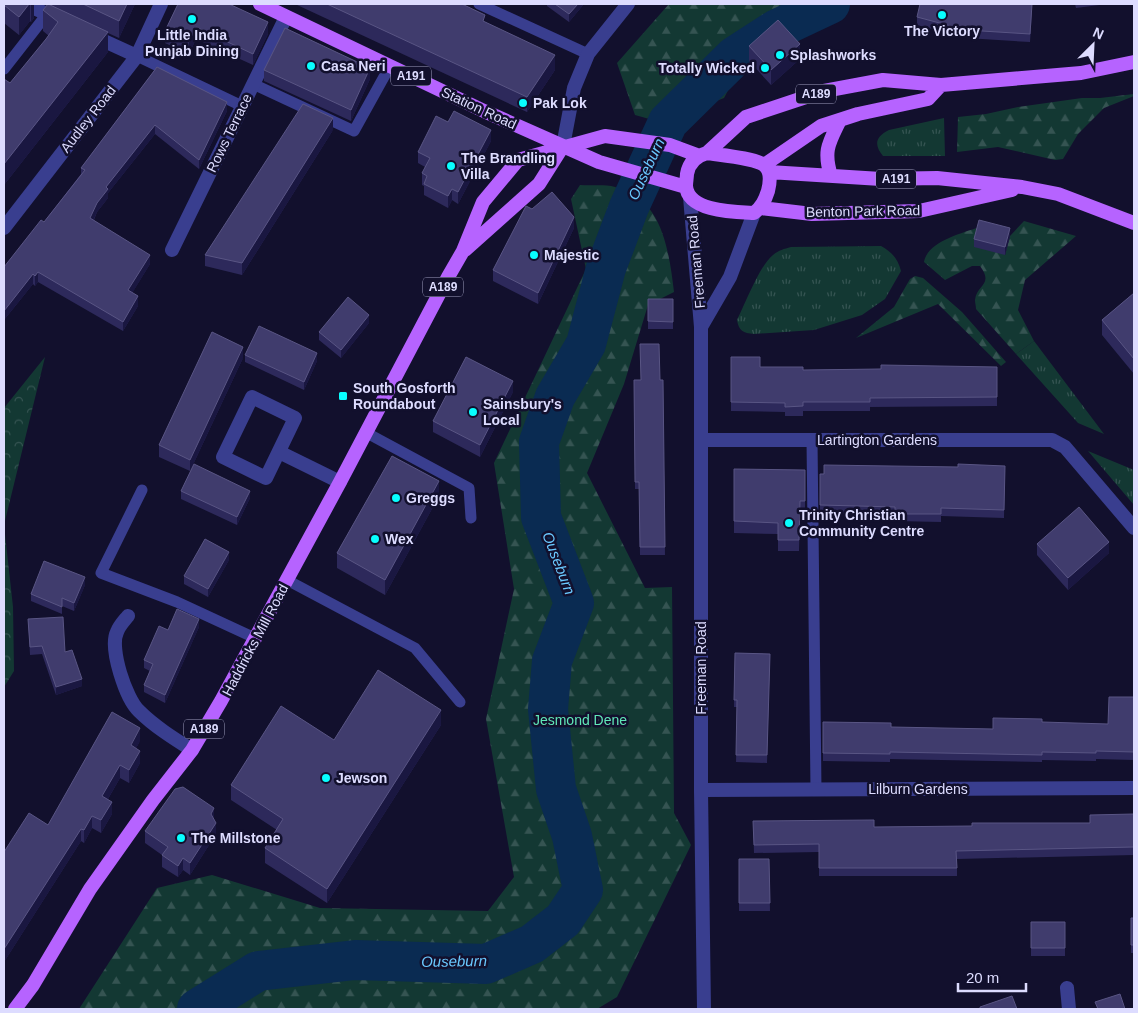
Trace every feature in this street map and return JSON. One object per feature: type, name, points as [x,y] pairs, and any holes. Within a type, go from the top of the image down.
[{"type":"main road","name":"Station Road","points":[[260,4],[599,162],[656,178],[688,192]]},
{"type":"main road","name":"A189","points":[[688,192],[688,166],[746,117],[824,91],[883,80],[941,85],[1081,73],[1134,62]]},
{"type":"main road","name":"A189","points":[[563,146],[605,136],[670,145],[702,154],[752,161],[767,168],[821,126],[858,114],[928,99],[941,85]]},
{"type":"main road","name":"A189","points":[[831,176],[826,158],[830,141],[840,120]]},
{"type":"main road","name":"Haddricks Mill Road","points":[[463,252],[539,184],[563,146]]},
{"type":"main road","name":"Haddricks Mill Road","points":[[15,1009],[34,985],[90,889],[153,800],[192,750],[222,701],[463,252],[483,202],[518,160],[563,146]]},
{"type":"main road","name":"Benton Park Road","points":[[767,168],[881,180],[937,178],[1022,187],[1058,194],[1134,223]]},
{"type":"main road","points":[[688,192],[703,206],[717,210],[758,211],[769,186],[767,168]]},
{"type":"main road","name":"Benton Park Road","points":[[758,211],[812,214],[919,211],[1022,187]]},
{"type":"street","points":[[25,4],[137,56]]},
{"type":"street","name":"Audley Road","points":[[4,228],[137,56],[161,4]]},
{"type":"street","points":[[563,146],[574,88],[588,54],[628,4]]},
{"type":"street","name":"Rows Terrace","points":[[172,250],[286,17]]},
{"type":"street","name":"Freeman Road","points":[[688,192],[702,327],[701,790],[704,1009]]},
{"type":"street","name":"Freeman Road","points":[[702,327],[730,277],[758,211]]},
{"type":"street","points":[[252,397],[295,418],[279,452],[266,478],[223,457],[252,397]]},
{"type":"street","name":"Lartington Gardens","points":[[702,440],[1052,440],[1065,447],[1134,528]]},
{"type":"street","points":[[279,452],[340,482]]},
{"type":"street","points":[[128,616],[116,633],[114,649],[119,674],[137,710],[167,734],[192,750]]},
{"type":"street","name":"Lilburn Gardens","points":[[701,790],[1134,788]]},
{"type":"street","points":[[1067,988],[1069,1009]]},
{"type":"lane","points":[[479,4],[588,54]]},
{"type":"lane","points":[[4,70],[47,14]]},
{"type":"lane","points":[[137,56],[242,106]]},
{"type":"lane","points":[[253,84],[354,131],[390,66]]},
{"type":"lane","points":[[365,432],[469,488],[471,518]]},
{"type":"lane","points":[[812,440],[816,790]]},
{"type":"lane","points":[[142,490],[101,573],[177,602],[255,638]]},
{"type":"lane","points":[[287,580],[415,648],[460,702]]},
{"type":"green space","points":[[669,4],[853,4],[799,23],[745,58],[724,98],[698,108],[653,120],[635,115],[617,63]]},
{"type":"green space","points":[[1134,94],[1134,96],[1104,108],[1078,134],[1063,159],[1055,160],[998,147],[957,152],[958,117],[1082,98]]},
{"type":"green space","points":[[944,118],[945,156],[883,156],[878,148],[877,142],[879,138],[889,130]]},
{"type":"green space","name":"Jesmond Dene","points":[[580,185],[615,187],[631,193],[644,202],[661,229],[666,244],[674,292],[648,305],[624,384],[587,473],[645,588],[672,587],[674,813],[691,845],[617,997],[597,1009],[79,1009],[157,888],[212,875],[320,908],[488,911],[514,877],[486,719],[514,589],[494,463],[586,269],[571,199]]},
{"type":"green space","points":[[1024,221],[1076,236],[1025,280],[1018,310],[1034,341],[1016,354],[976,309],[976,295],[985,281],[984,272],[980,266],[972,266],[945,280],[924,262],[927,255],[938,244],[946,239],[979,227],[1005,255],[1010,236]]},
{"type":"green space","points":[[881,246],[894,256],[901,271],[885,299],[862,315],[814,330],[754,334],[740,329],[737,320],[758,276],[768,260],[777,252],[791,247]]},
{"type":"green space","points":[[915,276],[923,278],[962,312],[1006,362],[1001,366],[938,304],[856,338],[894,307],[910,279]]},
{"type":"green space","points":[[1034,341],[1104,434],[1078,423],[1016,354]]},
{"type":"green space","points":[[45,357],[4,525],[4,408]]},
{"type":"green space","points":[[1088,451],[1134,470],[1134,505]]},
{"type":"green space","points":[[4,525],[13,607],[14,671],[4,687]]},
{"type":"building","points":[[4,4],[29,4],[19,17]]},
{"type":"building","points":[[48,4],[108,32],[4,164],[4,79],[10,83],[58,22],[43,10]]},
{"type":"building","points":[[83,4],[127,4],[119,21]]},
{"type":"building","points":[[178,4],[229,4],[268,22],[253,54],[196,27],[189,42],[165,31]]},
{"type":"building","points":[[327,4],[462,4],[485,15],[483,21],[555,55],[527,97]]},
{"type":"building","points":[[555,4],[578,4],[569,14]]},
{"type":"building","points":[[920,4],[1032,4],[1030,34],[966,30],[917,17]]},
{"type":"building","points":[[778,20],[800,44],[771,70],[749,46]]},
{"type":"building","points":[[285,28],[370,68],[351,110],[264,70]]},
{"type":"building","points":[[157,67],[227,102],[199,160],[155,125],[106,187],[108,189],[97,203],[90,218],[150,255],[128,290],[138,296],[123,322],[38,272],[35,276],[33,274],[4,311],[4,267],[41,220],[44,222],[85,170],[81,168]]},
{"type":"building","points":[[303,104],[333,118],[242,263],[205,255]]},
{"type":"building","name":"The Brandling Villa","points":[[454,111],[491,130],[458,192],[452,189],[448,196],[424,184],[427,176],[422,173],[430,158],[418,152],[436,116],[448,122]]},
{"type":"building","name":"Majestic","points":[[552,192],[574,217],[538,293],[493,270],[526,206],[532,209]]},
{"type":"building","points":[[979,220],[1010,228],[1005,247],[974,239]]},
{"type":"building","points":[[1134,293],[1134,359],[1102,320]]},
{"type":"building","points":[[348,297],[369,315],[341,350],[319,332]]},
{"type":"building","points":[[648,299],[673,299],[673,322],[648,321]]},
{"type":"building","points":[[259,326],[317,353],[304,382],[245,355]]},
{"type":"building","points":[[212,332],[243,347],[190,460],[159,445]]},
{"type":"building","points":[[640,344],[659,344],[660,380],[663,380],[665,547],[640,547],[639,482],[635,482],[634,380],[641,380]]},
{"type":"building","name":"Sainsbury's Local","points":[[466,357],[513,381],[480,445],[433,421]]},
{"type":"building","points":[[731,357],[760,357],[760,367],[803,367],[803,370],[881,369],[881,365],[997,367],[997,397],[870,398],[870,402],[803,402],[803,406],[785,407],[785,403],[731,402]]},
{"type":"building","points":[[392,456],[439,481],[385,580],[337,553]]},
{"type":"building","points":[[194,464],[250,491],[237,517],[181,491]]},
{"type":"building","points":[[958,464],[1005,466],[1004,510],[941,508],[941,514],[895,514],[895,507],[820,505],[820,474],[824,474],[824,465],[958,467]]},
{"type":"building","name":"Trinity Christian Community Centre","points":[[734,469],[805,470],[805,501],[800,501],[799,540],[778,540],[778,523],[734,521]]},
{"type":"building","points":[[1079,507],[1109,542],[1068,578],[1037,544]]},
{"type":"building","points":[[205,539],[229,552],[208,589],[184,576]]},
{"type":"building","points":[[44,561],[85,577],[74,603],[62,598],[62,607],[31,594]]},
{"type":"building","points":[[177,609],[199,619],[165,695],[144,685],[153,664],[144,660],[159,626],[168,630]]},
{"type":"building","points":[[63,617],[65,652],[72,650],[82,679],[56,687],[42,646],[30,647],[28,619]]},
{"type":"building","points":[[735,653],[770,654],[767,755],[736,755],[737,700],[734,700]]},
{"type":"building","name":"Jewson","points":[[378,670],[441,710],[327,889],[265,848],[283,819],[231,785],[281,706],[334,740]]},
{"type":"building","points":[[1109,697],[1134,697],[1134,752],[1042,752],[1042,755],[890,752],[890,754],[823,753],[823,722],[891,723],[891,727],[993,729],[993,718],[1042,719],[1042,722],[1108,724]]},
{"type":"building","points":[[112,712],[140,728],[131,745],[140,751],[129,770],[120,765],[102,796],[112,802],[101,820],[92,816],[84,830],[81,829],[4,949],[4,852],[29,813],[48,825]]},
{"type":"building","name":"The Millstone","points":[[183,787],[214,808],[211,814],[216,823],[190,863],[183,858],[178,866],[162,855],[168,847],[145,831],[175,789]]},
{"type":"building","points":[[1134,814],[1134,847],[956,851],[957,868],[819,868],[819,844],[754,845],[753,821],[874,820],[874,827],[972,826],[972,823],[1090,823],[1090,815]]},
{"type":"building","points":[[739,859],[769,859],[770,903],[739,903]]},
{"type":"building","points":[[1131,918],[1134,918],[1134,945],[1131,945]]},
{"type":"building","points":[[1031,922],[1065,922],[1065,948],[1031,948]]},
{"type":"building","points":[[1120,994],[1125,1009],[1098,1009],[1095,1002]]},
{"type":"building","points":[[1012,996],[1017,1009],[980,1009],[980,1007]]},
{"type":"waterway","name":"Ouseburn","points":[[197,1009],[258,971],[355,960],[486,964],[532,944],[563,920],[583,890],[572,836],[556,789],[548,709],[552,661],[574,603],[541,517],[539,442],[555,397],[586,344],[606,268],[629,207],[668,122],[735,56],[777,29],[830,4]]},
{"type":"place","name":"The Victory","points":[[942,15]]},
{"type":"place","name":"Little India Punjab Dining","points":[[192,19]]},
{"type":"place","name":"Splashworks","points":[[780,55]]},
{"type":"place","name":"Casa Neri","points":[[311,66]]},
{"type":"place","name":"Totally Wicked","points":[[765,68]]},
{"type":"place","name":"Pak Lok","points":[[523,103]]},
{"type":"place","name":"The Brandling Villa","points":[[451,166]]},
{"type":"place","name":"Majestic","points":[[534,255]]},
{"type":"place","name":"South Gosforth Roundabout","points":[[343,396]]},
{"type":"place","name":"Sainsbury's Local","points":[[473,412]]},
{"type":"place","name":"Greggs","points":[[396,498]]},
{"type":"place","name":"Trinity Christian Community Centre","points":[[789,523]]},
{"type":"place","name":"Wex","points":[[375,539]]},
{"type":"place","name":"Jewson","points":[[326,778]]},
{"type":"place","name":"The Millstone","points":[[181,838]]}]
